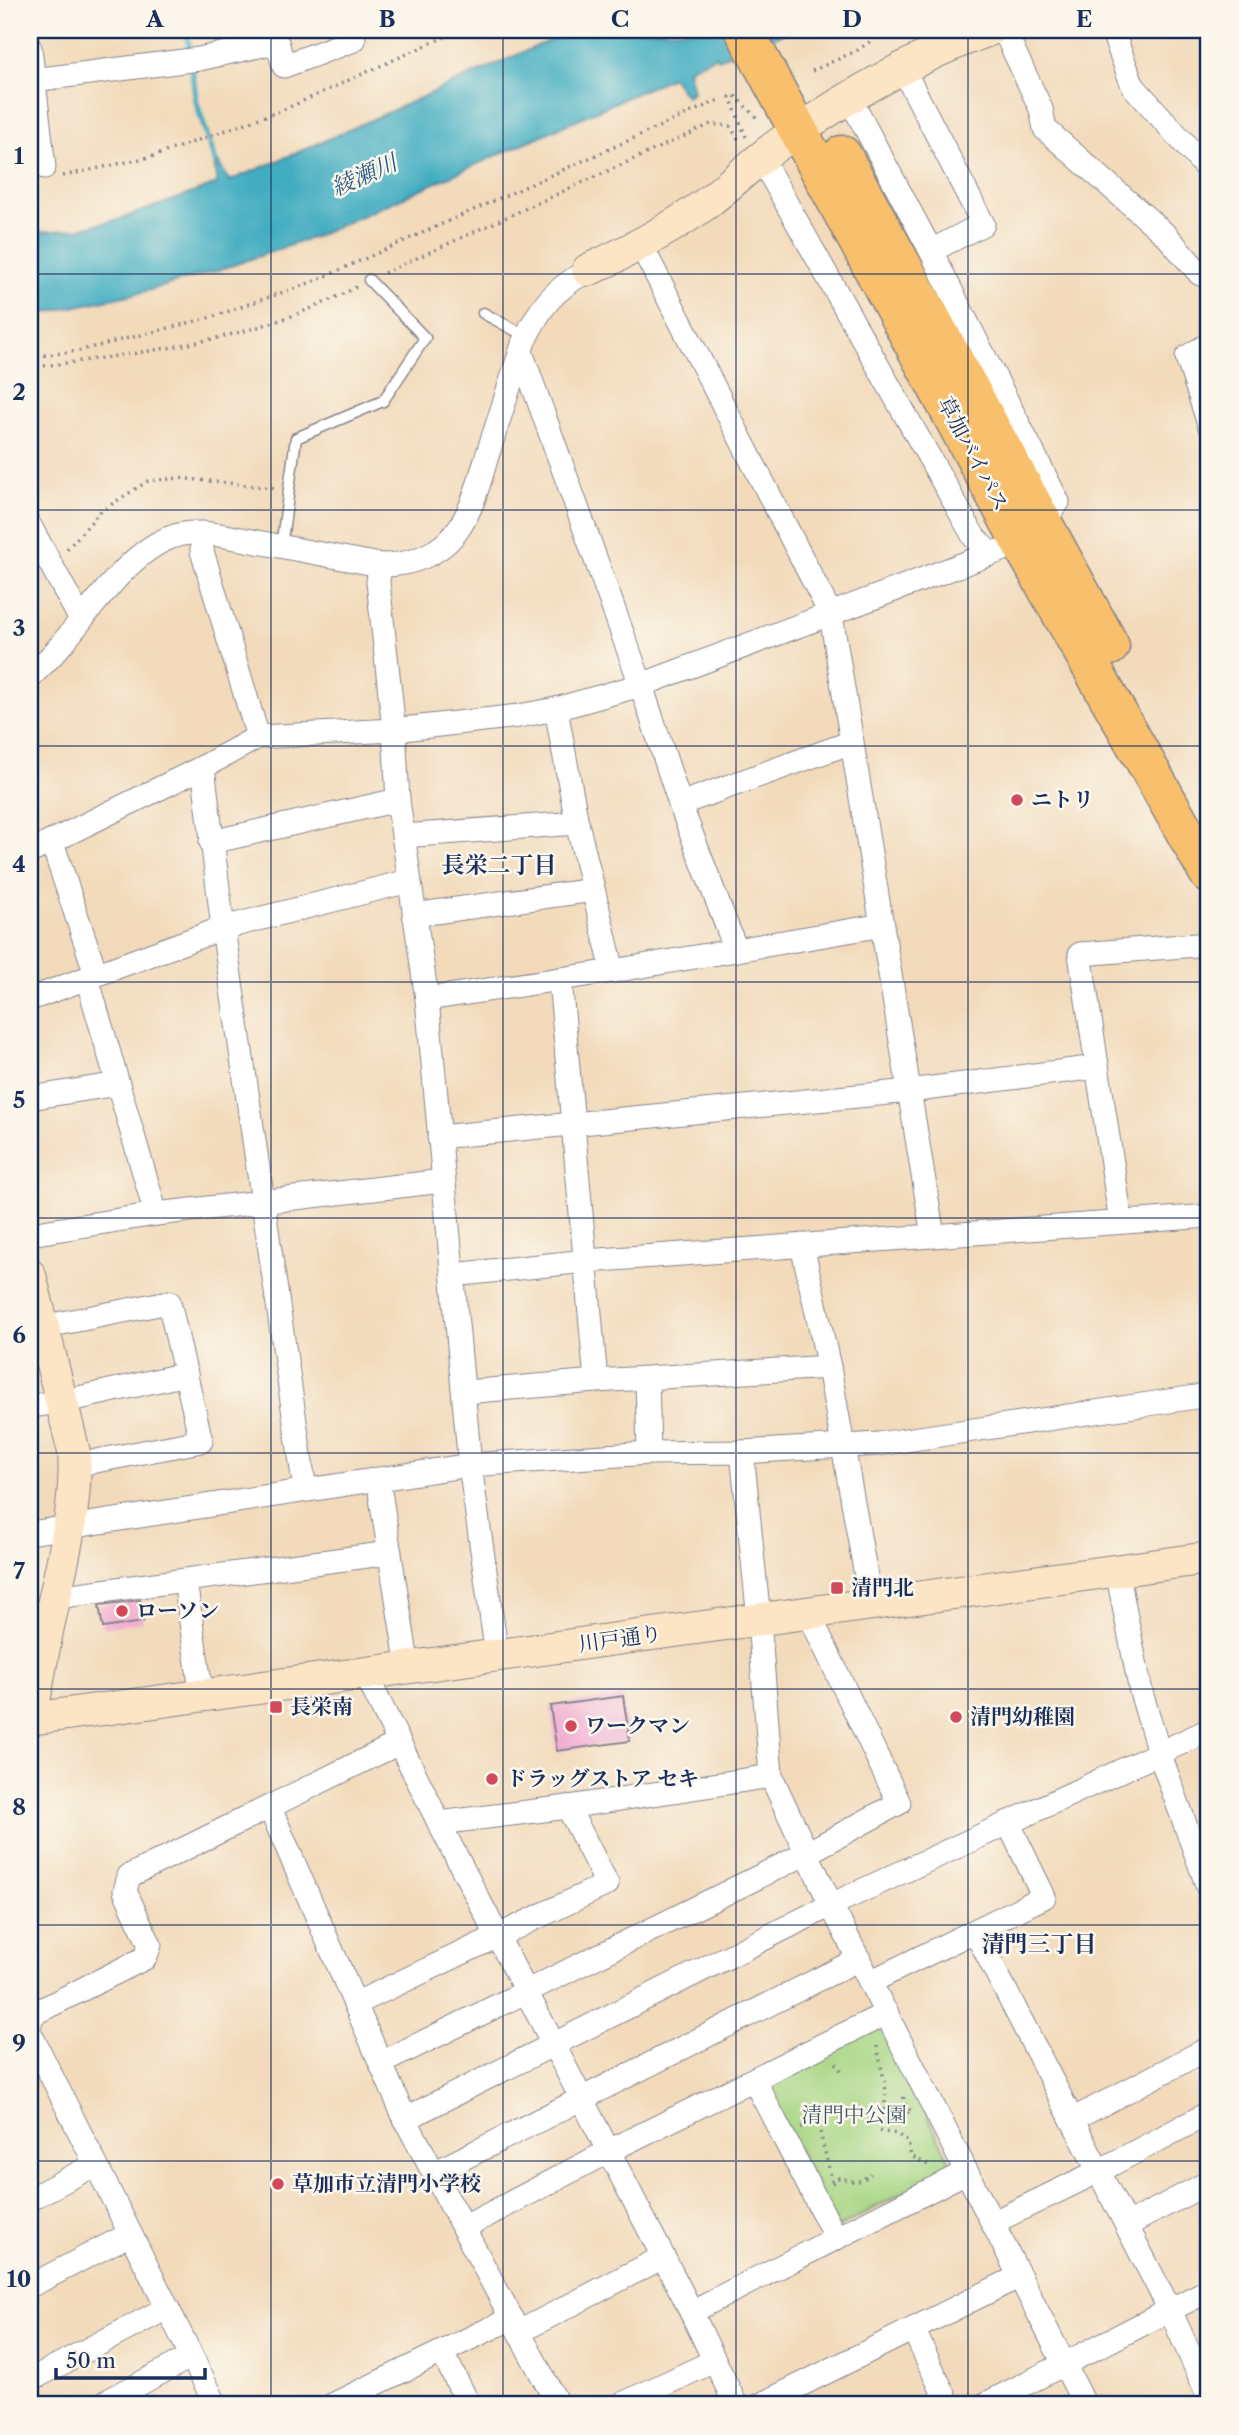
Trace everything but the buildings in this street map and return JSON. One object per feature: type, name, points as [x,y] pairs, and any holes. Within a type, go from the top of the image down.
[{"type":"highway","name":"草加バイパス","points":[[744,30],[785,56],[823,116],[1018,540],[1209,874]]},
{"type":"highway","name":"草加バイパス","points":[[1018,540],[1209,826]]},
{"type":"street","points":[[34,80],[199,59],[277,42],[284,66],[354,40],[352,30]]},
{"type":"street","points":[[30,677],[60,647],[138,557],[154,545],[172,537],[202,533],[380,565],[406,563],[430,555],[446,543],[459,528],[475,496],[523,344],[542,307],[563,284],[678,223],[755,163],[823,116],[903,69],[989,30]]},
{"type":"street","points":[[1004,30],[1041,109],[1045,129],[1167,236],[1200,274],[1209,268]]},
{"type":"street","points":[[1112,30],[1133,86],[1209,171]]},
{"type":"street","points":[[30,48],[49,173]]},
{"type":"street","points":[[903,69],[983,224],[931,251]]},
{"type":"street","points":[[30,852],[258,737],[394,730],[519,716],[556,709],[641,685],[831,615],[1018,540],[1058,502],[931,251],[823,116]]},
{"type":"street","points":[[755,163],[974,537],[1018,540]]},
{"type":"street","points":[[641,245],[831,615],[933,1236]]},
{"type":"street","points":[[523,344],[680,804],[736,950]]},
{"type":"street","points":[[1209,344],[1187,358],[1209,425]]},
{"type":"street","points":[[202,533],[202,551],[258,737]]},
{"type":"street","points":[[32,536],[81,620]]},
{"type":"street","points":[[380,565],[378,582],[394,730],[398,800],[427,999],[470,1465],[497,1656]]},
{"type":"street","points":[[556,709],[577,823],[613,971]]},
{"type":"street","points":[[680,804],[852,742]]},
{"type":"street","points":[[203,767],[223,928],[305,1490]]},
{"type":"street","points":[[211,842],[398,800]]},
{"type":"street","points":[[403,836],[577,823]]},
{"type":"street","points":[[52,842],[92,976],[118,1084],[156,1214]]},
{"type":"street","points":[[30,999],[223,928],[409,881]]},
{"type":"street","points":[[414,915],[593,890]]},
{"type":"street","points":[[427,999],[613,971],[883,925]]},
{"type":"street","points":[[1121,1222],[1080,954],[1209,944]]},
{"type":"street","points":[[560,979],[596,1381]]},
{"type":"street","points":[[439,1137],[909,1091],[1097,1067]]},
{"type":"street","points":[[30,1098],[118,1084]]},
{"type":"street","points":[[30,1234],[156,1214],[443,1181]]},
{"type":"street","points":[[453,1275],[586,1261],[1209,1216]]},
{"type":"street","points":[[802,1245],[829,1367],[871,1604]]},
{"type":"street","points":[[30,1275],[75,1465],[67,1529],[45,1612],[30,1719]]},
{"type":"street","points":[[42,1327],[169,1302],[201,1441],[75,1465]]},
{"type":"street","points":[[465,1392],[829,1367]]},
{"type":"street","points":[[30,1406],[61,1402],[186,1374]]},
{"type":"street","points":[[647,1378],[649,1453]]},
{"type":"street","points":[[30,1534],[470,1465],[649,1453],[742,1452],[879,1444],[1209,1395]]},
{"type":"street","points":[[742,1452],[771,1776],[870,1982],[881,2017],[966,2172],[1085,2405]]},
{"type":"street","points":[[378,1479],[408,1668]]},
{"type":"street","points":[[45,1612],[185,1581],[390,1553]]},
{"type":"street","name":"川戸通り","points":[[30,1719],[1209,1558]]},
{"type":"street","points":[[1117,1571],[1141,1692],[1159,1752],[1209,1890]]},
{"type":"street","points":[[185,1581],[202,1697]]},
{"type":"street","points":[[381,2063],[807,1853],[899,1802],[809,1614]]},
{"type":"street","points":[[366,1675],[398,1743],[609,2151],[736,2405]]},
{"type":"street","points":[[405,2119],[831,1905],[1209,1730]]},
{"type":"street","points":[[30,2023],[33,2014],[145,1958],[150,1945],[125,1891],[129,1876],[398,1743]]},
{"type":"street","points":[[439,1823],[568,1807],[771,1776]]},
{"type":"street","points":[[355,2004],[607,1884],[568,1807]]},
{"type":"street","points":[[270,1808],[405,2119],[558,2405]]},
{"type":"street","points":[[870,1982],[1044,1897],[1009,1822]]},
{"type":"street","points":[[975,1931],[1170,2310],[1209,2397]]},
{"type":"street","points":[[433,2173],[859,1959]]},
{"type":"street","points":[[463,2228],[609,2151],[881,2017]]},
{"type":"street","points":[[30,2034],[216,2405]]},
{"type":"street","points":[[1072,2120],[1209,2048]]},
{"type":"street","points":[[754,2080],[836,2238]]},
{"type":"street","points":[[992,2223],[1209,2113]]},
{"type":"street","points":[[30,2199],[94,2165]]},
{"type":"street","points":[[691,2312],[966,2172]]},
{"type":"street","points":[[1127,2225],[1209,2182]]},
{"type":"street","points":[[30,2286],[130,2234]]},
{"type":"street","points":[[332,2405],[442,2352],[515,2325],[663,2257]]},
{"type":"street","points":[[760,2405],[1020,2276]]},
{"type":"street","points":[[984,2405],[1209,2290]]},
{"type":"street","points":[[30,2379],[167,2308]]},
{"type":"street","points":[[913,2329],[948,2405]]},
{"type":"street","points":[[442,2352],[469,2405]]},
{"type":"street","points":[[100,2405],[190,2357]]},
{"type":"street","points":[[620,2405],[714,2361]]},
{"type":"lane","points":[[281,547],[296,438],[383,401],[425,338],[369,280]]},
{"type":"lane","points":[[483,313],[523,344]]},
{"type":"path","points":[[49,173],[154,156],[272,113],[460,30]]},
{"type":"path","points":[[785,56],[858,50],[886,30]]},
{"type":"path","points":[[755,163],[730,97],[734,95],[758,119],[758,107]]},
{"type":"path","points":[[30,357],[78,351],[212,317],[316,281],[721,99]]},
{"type":"path","points":[[30,368],[171,348],[245,333],[323,306],[369,280],[711,124],[730,125],[755,163]]},
{"type":"path","points":[[51,568],[101,511],[148,481],[178,478],[289,489]]},
{"type":"path","points":[[881,2017],[882,2065],[886,2090],[884,2113]]},
{"type":"path","points":[[882,2065],[891,2065]]},
{"type":"path","points":[[905,2090],[903,2102],[908,2111],[919,2119]]},
{"type":"path","points":[[883,2124],[896,2122],[907,2116],[908,2111]]},
{"type":"path","points":[[792,2130],[817,2123]]},
{"type":"path","points":[[878,2131],[897,2134],[908,2143],[911,2157],[935,2168]]},
{"type":"path","points":[[820,2132],[830,2182],[835,2189]]},
{"type":"path","points":[[923,2175],[939,2163]]},
{"type":"path","points":[[830,2182],[839,2178],[853,2183],[871,2174]]},
{"type":"green space","name":"清門中公園","points":[[882,2023],[952,2166],[838,2228],[763,2082]]},
{"type":"water","name":"綾瀬川","points":[[573,30],[792,30],[718,59],[716,56],[688,69],[693,92],[686,96],[672,77],[314,237],[222,269],[143,292],[30,316],[30,233],[77,229],[120,219],[217,184],[214,161],[217,160],[229,181]]},
{"type":"waterway","points":[[187,30],[196,101],[215,161]]},
{"type":"place","name":"ニトリ","points":[[1017,800]]},
{"type":"place","name":"清門北","points":[[837,1588]]},
{"type":"place","name":"ローソン","points":[[122,1611]]},
{"type":"place","name":"長栄南","points":[[276,1707]]},
{"type":"place","name":"清門幼稚園","points":[[956,1717]]},
{"type":"place","name":"ワークマン","points":[[571,1726]]},
{"type":"place","name":"ドラッグストア セキ","points":[[492,1779]]},
{"type":"place","name":"草加市立清門小学校","points":[[278,2184]]},
{"type":"district","name":"長栄二丁目","points":[[499,865]]},
{"type":"district","name":"清門三丁目","points":[[1039,1944]]}]
